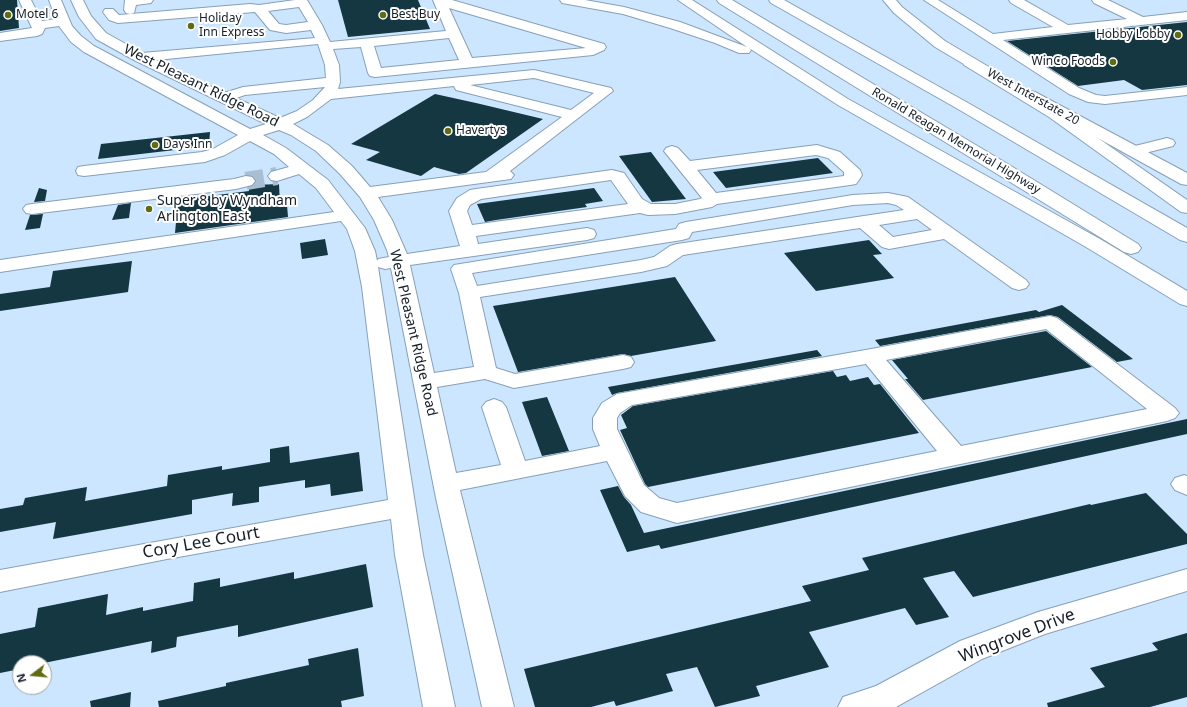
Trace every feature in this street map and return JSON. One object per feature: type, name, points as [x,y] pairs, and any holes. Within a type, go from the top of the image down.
[{"type":"main road","points":[[0,38],[32,33],[37,31],[39,28],[25,0]]},
{"type":"main road","name":"West Pleasant Ridge Road","points":[[77,0],[84,15],[101,36],[139,57],[297,132],[322,148],[346,170],[366,193],[383,220],[397,250],[447,484],[498,707]]},
{"type":"main road","points":[[130,6],[147,0]]},
{"type":"main road","points":[[55,1],[65,4],[70,15],[84,15],[106,5],[130,6],[233,0]]},
{"type":"main road","points":[[439,0],[467,63]]},
{"type":"main road","points":[[366,43],[375,73],[593,51],[599,47],[449,4],[444,0]]},
{"type":"main road","points":[[566,0],[654,19],[720,40],[780,68],[950,161],[1100,246],[1187,300]]},
{"type":"main road","points":[[684,0],[843,102]]},
{"type":"main road","name":"Ronald Reagan Memorial Highway","points":[[724,0],[1013,175],[1187,284]]},
{"type":"main road","points":[[775,0],[1187,236]]},
{"type":"main road","name":"West Interstate 20","points":[[889,0],[917,27],[940,44],[969,62],[1187,180]]},
{"type":"main road","points":[[930,0],[1074,91],[1093,99],[1105,100],[1187,91]]},
{"type":"main road","points":[[1015,0],[1067,30]]},
{"type":"main road","points":[[1098,0],[1141,21]]},
{"type":"main road","name":"West Pleasant Ridge Road","points":[[55,1],[63,21],[76,39],[89,49],[280,150],[322,184],[356,228],[366,251],[402,507],[439,707]]},
{"type":"main road","points":[[84,171],[205,157],[219,152],[250,134],[280,124],[302,114],[330,88],[332,65],[316,25],[302,2],[259,9],[250,8],[118,18],[113,17],[106,5]]},
{"type":"main road","points":[[816,8],[879,49],[970,100],[985,119]]},
{"type":"main road","points":[[259,9],[275,27],[286,29],[316,25]]},
{"type":"main road","points":[[990,38],[1187,16]]},
{"type":"main road","points":[[38,26],[63,21]]},
{"type":"main road","points":[[264,31],[280,28]]},
{"type":"main road","points":[[139,57],[324,43],[366,43],[454,34]]},
{"type":"main road","points":[[421,38],[434,67]]},
{"type":"main road","points":[[393,40],[402,70]]},
{"type":"main road","points":[[969,62],[1054,114],[1187,208]]},
{"type":"main road","points":[[223,98],[243,91],[445,83],[534,74],[606,91],[589,104],[574,107],[445,83]]},
{"type":"main road","points":[[489,79],[527,88]]},
{"type":"main road","points":[[491,177],[574,107]]},
{"type":"main road","points":[[1133,151],[1167,143]]},
{"type":"main road","points":[[471,251],[458,211],[463,202],[476,194],[612,175],[618,177],[636,203],[642,207],[648,210],[675,209],[706,203],[712,199],[850,180],[854,175],[852,170],[834,154],[817,150],[686,167]]},
{"type":"main road","points":[[672,151],[712,199]]},
{"type":"main road","points":[[277,176],[302,168]]},
{"type":"main road","points":[[366,193],[527,172]]},
{"type":"main road","points":[[32,209],[236,184],[246,181]]},
{"type":"main road","points":[[368,266],[657,224],[672,223],[686,228],[853,200],[888,198],[902,201],[1019,284]]},
{"type":"main road","points":[[465,232],[642,207]]},
{"type":"main road","points":[[469,293],[641,266],[660,262],[677,250],[920,213]]},
{"type":"main road","points":[[0,266],[301,223],[347,215]]},
{"type":"main road","points":[[864,222],[889,243],[948,233]]},
{"type":"main road","points":[[486,372],[469,293],[462,269],[682,234],[686,228]]},
{"type":"main road","points":[[1050,322],[1167,412],[677,513],[650,505],[634,490],[614,451],[605,429],[605,418],[610,408],[625,399],[871,356],[1050,322]]},
{"type":"main road","points":[[871,356],[955,456]]},
{"type":"main road","points":[[425,382],[486,372],[514,381],[623,362]]},
{"type":"main road","points":[[494,407],[516,472]]},
{"type":"main road","points":[[447,484],[516,472],[614,451]]},
{"type":"main road","name":"Cory Lee Court","points":[[0,581],[166,549],[402,507]]},
{"type":"main road","name":"Wingrove Drive","points":[[854,707],[886,697],[971,650],[1038,624],[1184,586]]},
{"type":"building","name":"Motel 6","points":[[0,0],[17,0],[19,28],[0,31]]},
{"type":"building","name":"Best Buy","points":[[338,0],[418,0],[430,29],[348,37]]},
{"type":"building","name":"WinCo Foods","points":[[1187,22],[1187,85],[1142,90],[1124,80],[1078,86],[1007,41]]},
{"type":"building","name":"Havertys","points":[[435,94],[543,119],[466,173],[459,174],[434,167],[421,176],[366,160],[380,152],[351,144]]},
{"type":"building","name":"Days Inn","points":[[210,132],[209,146],[98,159],[101,144]]},
{"type":"building","points":[[651,152],[686,199],[652,202],[619,156]]},
{"type":"building","points":[[818,158],[833,173],[726,188],[713,172]]},
{"type":"building","points":[[279,184],[280,205],[287,205],[288,217],[175,233],[178,200],[249,191],[249,187],[254,185]]},
{"type":"building","points":[[39,188],[47,190],[45,201],[34,202]]},
{"type":"building","points":[[594,188],[603,201],[585,204],[587,207],[485,222],[477,204]]},
{"type":"building","points":[[131,203],[129,218],[112,220],[118,205]]},
{"type":"building","points":[[43,214],[40,228],[25,230],[30,215]]},
{"type":"building","points":[[325,239],[328,255],[302,259],[300,243]]},
{"type":"building","points":[[869,240],[882,254],[873,255],[894,278],[816,291],[784,253]]},
{"type":"building","points":[[132,261],[128,292],[0,311],[0,294],[50,287],[53,271]]},
{"type":"building","points":[[675,277],[716,341],[631,356],[623,354],[518,372],[493,306]]},
{"type":"building","points":[[1062,305],[1133,359],[1117,362],[1058,317],[1050,315],[880,346],[875,340],[1036,310],[1039,312]]},
{"type":"building","points":[[1046,331],[1092,367],[923,400],[905,379],[908,379],[892,360]]},
{"type":"building","points":[[817,350],[822,356],[612,395],[608,387]]},
{"type":"building","points":[[833,371],[837,377],[846,375],[850,381],[868,377],[874,385],[880,384],[919,433],[648,487],[645,484],[620,430],[627,428],[621,415],[633,406]]},
{"type":"building","points":[[547,397],[569,451],[542,456],[522,402]]},
{"type":"building","points":[[1187,419],[1187,434],[661,549],[659,545],[627,552],[600,490],[618,486],[624,497],[631,505],[644,533]]},
{"type":"building","points":[[289,446],[290,463],[359,452],[363,491],[331,496],[330,484],[305,488],[305,480],[259,487],[259,502],[232,506],[233,493],[192,500],[192,514],[53,539],[56,522],[0,532],[0,509],[23,505],[25,498],[87,487],[85,501],[167,486],[168,475],[222,466],[222,470],[270,462],[270,449]]},
{"type":"building","points":[[1146,493],[1187,534],[1187,544],[973,597],[954,571],[923,578],[949,617],[916,625],[905,608],[809,632],[829,667],[756,686],[760,696],[715,707],[697,667],[666,674],[673,691],[616,706],[614,701],[591,707],[535,707],[524,669],[811,601],[802,586],[869,570],[862,558],[1090,504]]},
{"type":"building","points":[[366,564],[373,607],[238,637],[238,625],[177,637],[176,647],[151,653],[152,641],[52,661],[52,655],[12,655],[12,671],[0,673],[0,634],[35,627],[38,608],[108,594],[106,615],[143,607],[143,611],[193,601],[194,583],[220,578],[220,587],[294,572],[294,579]]},
{"type":"building","points":[[1187,633],[1187,697],[1150,707],[1048,707],[1047,703],[1105,687],[1090,668],[1158,650],[1152,643]]},
{"type":"building","points":[[358,648],[364,696],[341,701],[342,707],[159,707],[158,701],[226,686],[226,683],[309,665],[308,659]]},
{"type":"building","points":[[131,692],[130,707],[91,707],[90,701]]},
{"type":"tunnel","points":[[246,181],[277,176]]},
{"type":"place","name":"Motel 6","points":[[8,15]]},
{"type":"place","name":"Best Buy","points":[[383,15]]},
{"type":"place","name":"Holiday Inn Express","points":[[191,26]]},
{"type":"place","name":"Hobby Lobby","points":[[1178,35]]},
{"type":"place","name":"WinCo Foods","points":[[1113,62]]},
{"type":"place","name":"Havertys","points":[[448,131]]},
{"type":"place","name":"Days Inn","points":[[155,145]]},
{"type":"place","name":"Super 8 by Wyndham Arlington East","points":[[149,209]]}]
